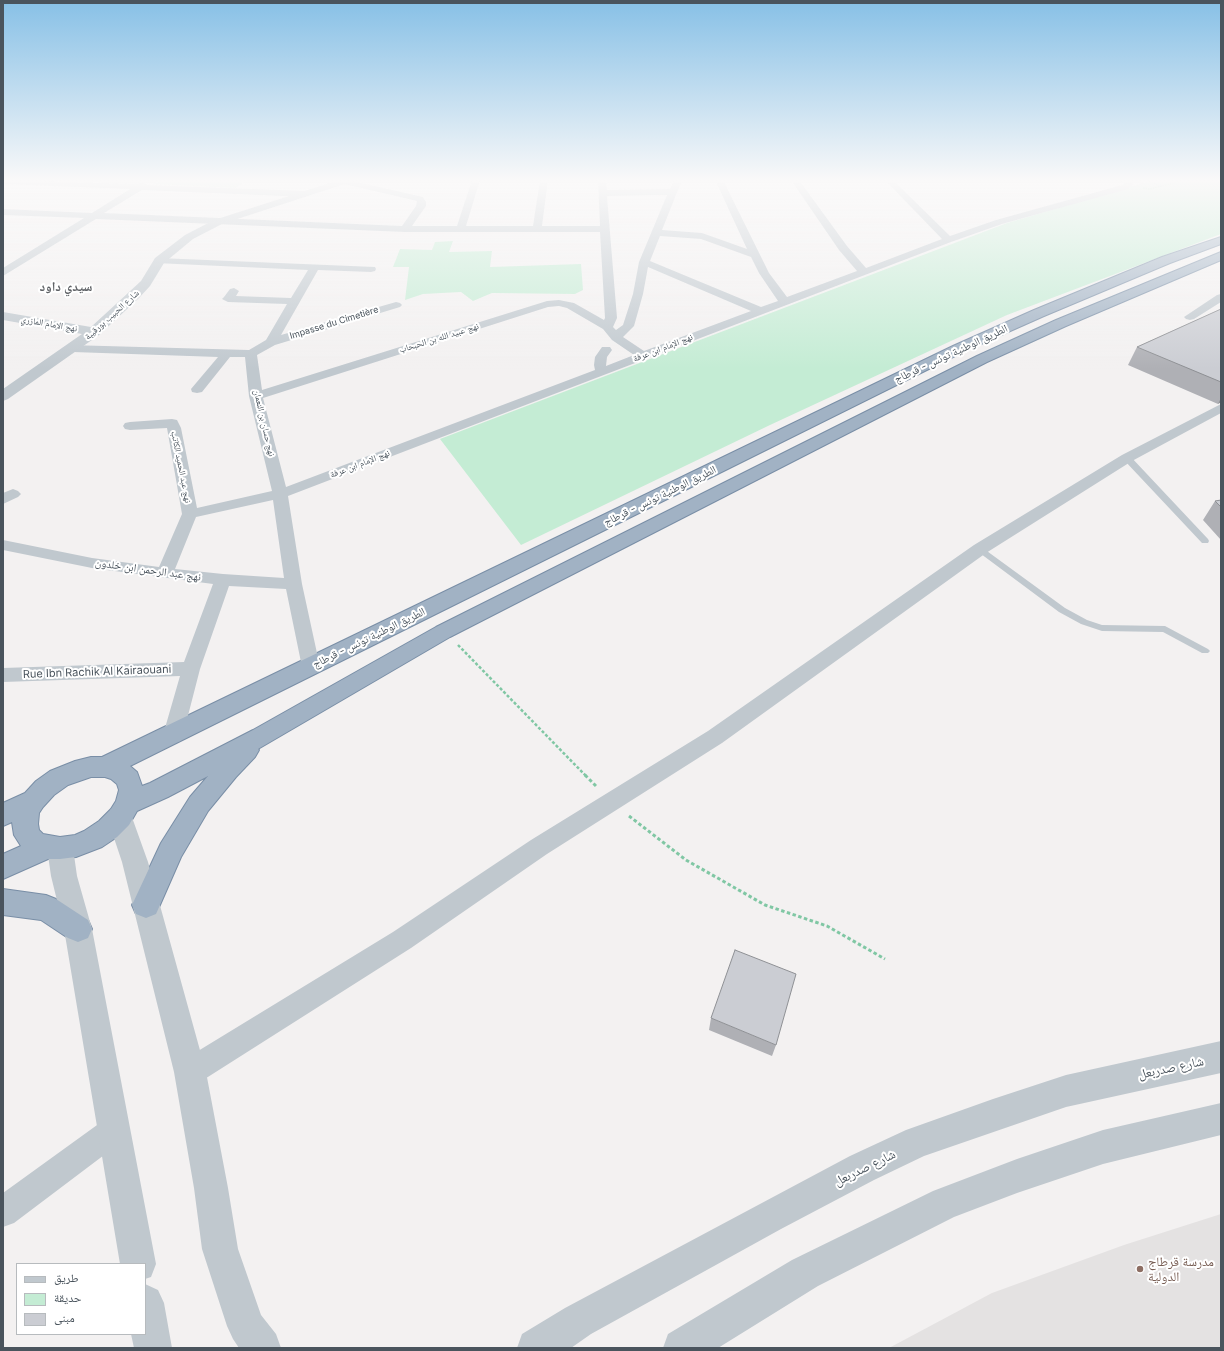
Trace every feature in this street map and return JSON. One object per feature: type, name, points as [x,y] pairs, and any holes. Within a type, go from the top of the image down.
[{"type":"highway","name":"الطريق الوطنية تونس - قرطاج","points":[[106,767],[958,349],[1166,260],[1213,243]]},
{"type":"highway","name":"الطريق الوطنية تونس - قرطاج","points":[[124,811],[159,790],[261,736],[442,632],[645,528],[1061,322],[1221,256]]},
{"type":"highway","points":[[146,905],[170,851],[199,804],[227,770],[261,736]]},
{"type":"highway","points":[[3,867],[53,848],[76,846],[93,839],[108,829],[124,811],[131,790],[128,779],[119,771],[106,767],[91,767],[75,771],[45,788],[34,800],[27,812],[25,824],[27,835],[34,842],[53,848]]},
{"type":"highway","points":[[3,815],[34,800]]},
{"type":"highway","points":[[3,902],[46,908],[78,929]]},
{"type":"street","points":[[3,273],[50,243]]},
{"type":"street","name":"شارع الحبيب بورقيبة","points":[[3,396],[94,332],[135,295],[146,283],[159,262],[183,243]]},
{"type":"street","points":[[606,243],[611,318],[607,327]]},
{"type":"street","points":[[616,337],[628,326],[638,294],[644,262],[652,243]]},
{"type":"street","points":[[722,243],[755,255]]},
{"type":"street","points":[[749,243],[764,273],[784,301]]},
{"type":"street","points":[[839,243],[863,272]]},
{"type":"street","name":"نهج الإمام ابن عرفة","points":[[190,514],[280,494],[784,301],[940,243]]},
{"type":"street","points":[[159,262],[371,269]]},
{"type":"street","points":[[644,262],[760,311]]},
{"type":"street","name":"Impasse du Cimetière","points":[[271,342],[314,268]]},
{"type":"street","points":[[234,291],[228,299],[294,301]]},
{"type":"street","points":[[1190,317],[1221,296]]},
{"type":"street","name":"نهج عبيد الله بن الحبحاب","points":[[256,396],[547,304],[559,303],[570,305],[607,327],[616,337],[643,356]]},
{"type":"street","name":"Impasse du Cimetière","points":[[250,354],[271,342],[396,305]]},
{"type":"street","name":"نهج الإمام المازري","points":[[3,316],[94,332]]},
{"type":"street","points":[[73,348],[250,354]]},
{"type":"street","points":[[602,371],[600,365],[601,357],[606,350]]},
{"type":"street","points":[[197,389],[227,353]]},
{"type":"street","name":"نهج حسان بن النعمان","points":[[250,354],[256,396],[280,494],[293,584],[311,667]]},
{"type":"street","points":[[190,1072],[402,940],[539,847],[715,737],[980,549],[1127,458],[1221,408]]},
{"type":"street","name":"نهج عبد الحميد الكاتب","points":[[130,426],[172,423],[190,514],[165,573]]},
{"type":"street","name":"نهج عبد الرحمن ابن خلدون","points":[[3,546],[92,563],[165,573],[223,580],[293,584]]},
{"type":"street","points":[[173,735],[191,669],[223,580]]},
{"type":"street","name":"Rue Ibn Rachik Al Kairaouani","points":[[3,675],[191,669]]},
{"type":"street","points":[[124,811],[135,862],[190,1072],[211,1188],[220,1249],[246,1326],[262,1348]]},
{"type":"street","points":[[53,848],[64,876],[78,929],[138,1263]]},
{"type":"street","name":"شارع صدربعل","points":[[536,1348],[578,1321],[769,1217],[862,1168],[918,1142],[1066,1091],[1221,1057]]},
{"type":"street","points":[[682,1348],[805,1273],[945,1203],[1017,1176],[1103,1148],[1221,1119]]},
{"type":"street","points":[[3,1212],[114,1130]]},
{"type":"street","points":[[146,1309],[153,1348]]},
{"type":"lane","points":[[1127,458],[1205,541]]},
{"type":"lane","points":[[980,549],[1062,610],[1084,622],[1102,628],[1165,629],[1205,651]]},
{"type":"path","points":[[442,632],[452,639],[611,802],[686,860],[765,905],[827,926],[885,959]]},
{"type":"shaded area","name":"مدرسة قرطاج الدولية","points":[[1221,1214],[1221,1348],[889,1348],[992,1293],[1124,1245]]},
{"type":"green space","points":[[435,243],[452,243],[449,252],[492,251],[490,267],[581,264],[583,290],[575,294],[492,293],[473,301],[461,292],[423,294],[405,300],[409,267],[393,267],[400,249],[432,250]]},
{"type":"green space","points":[[954,243],[1197,243],[1007,315],[770,425],[521,545],[440,439]]},
{"type":"building","points":[[1221,309],[1221,382],[1137,347]]},
{"type":"building","points":[[1221,500],[1221,507],[1215,501]]},
{"type":"building","points":[[735,950],[796,974],[776,1045],[711,1018]]},
{"type":"place","name":"مدرسة قرطاج الدولية","points":[[1140,1269]]},
{"type":"district","name":"سيدي داود","points":[[66,287]]}]
